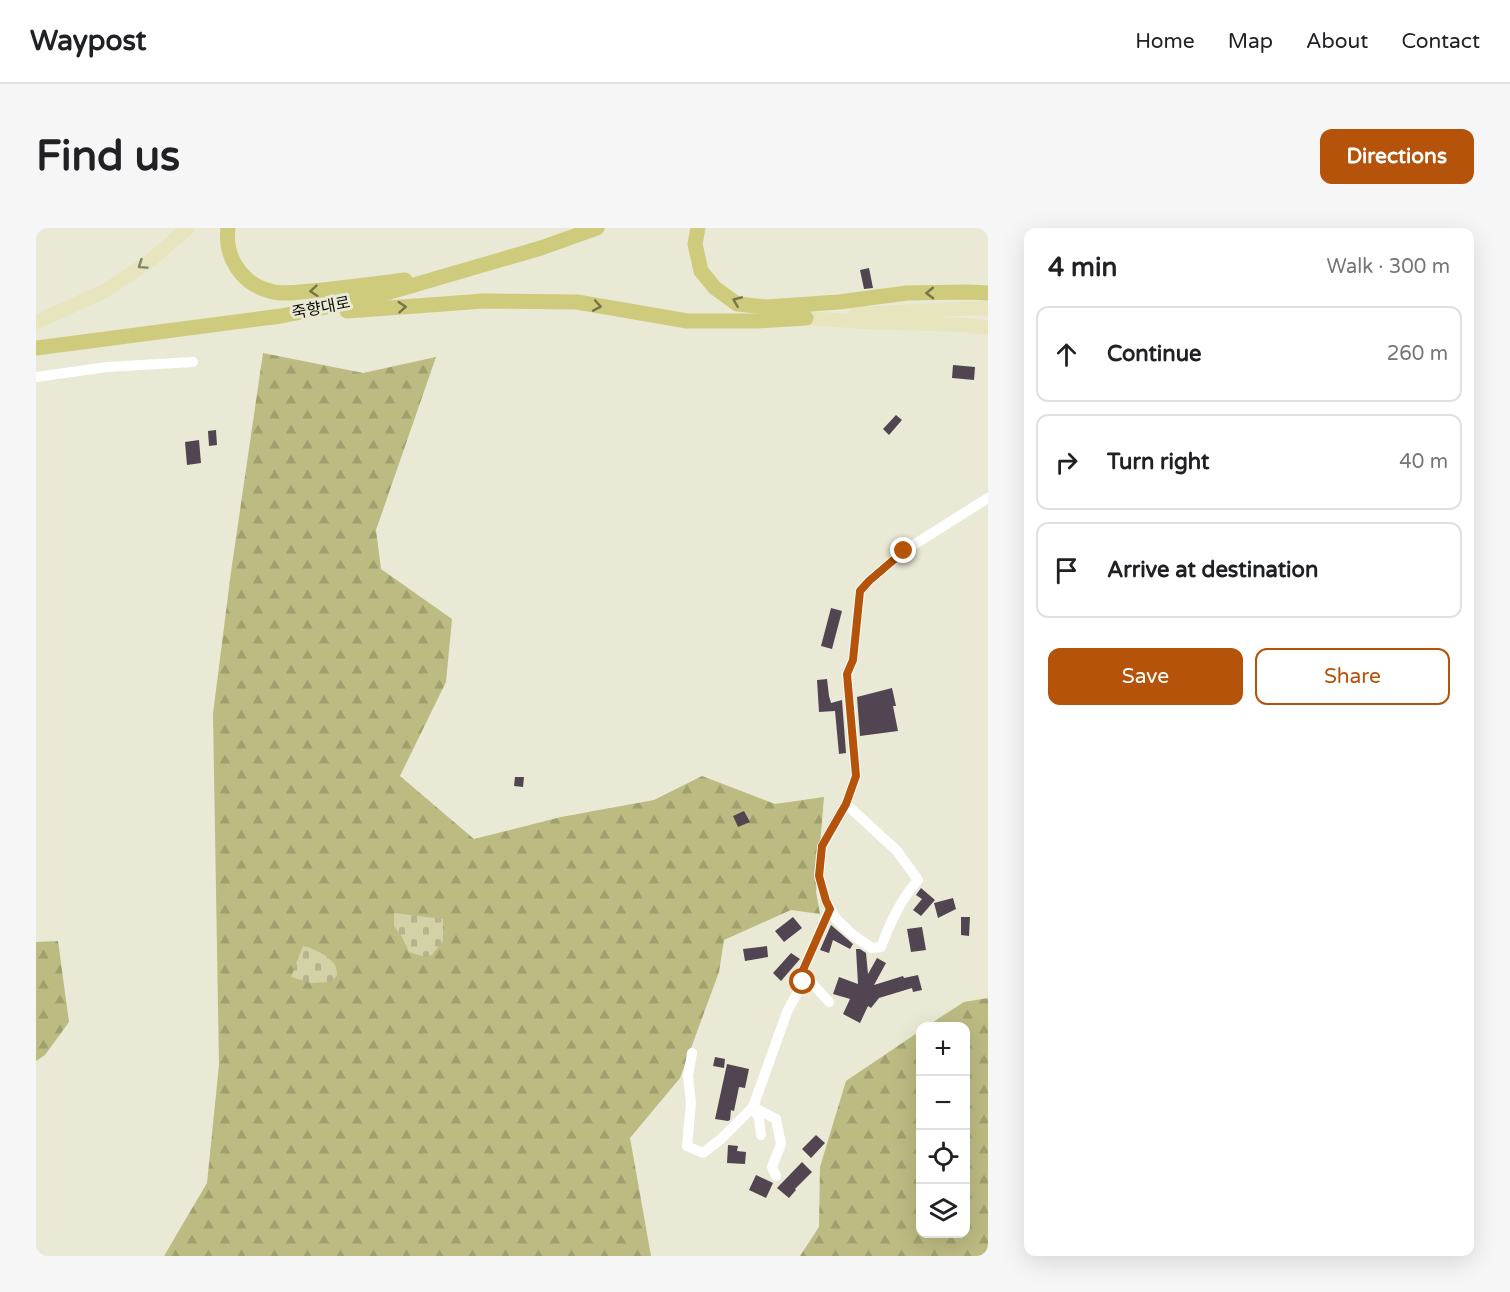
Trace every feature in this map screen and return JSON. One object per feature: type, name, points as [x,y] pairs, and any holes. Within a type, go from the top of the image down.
[{"type":"main road","points":[[36,322],[105,291],[150,260],[188,228]]},
{"type":"main road","points":[[228,228],[226,238],[230,256],[240,272],[254,285],[271,292],[290,293],[333,289],[455,274]]},
{"type":"main road","name":"죽향대로","points":[[36,348],[281,316],[366,299],[541,248],[597,228]]},
{"type":"main road","points":[[698,228],[695,244],[701,271],[715,288],[737,304],[766,307],[839,302],[907,293],[988,293]]},
{"type":"main road","points":[[281,316],[484,301],[577,302],[687,321],[756,321],[870,313],[988,309]]},
{"type":"main road","points":[[806,318],[988,328]]},
{"type":"street","points":[[36,377],[107,367],[193,362]]},
{"type":"street","points":[[846,804],[897,851],[918,880],[897,910],[881,947],[872,948],[853,935],[836,918],[826,901],[819,876],[822,846],[846,804],[856,776],[847,674],[853,660],[860,591],[904,551],[988,498]]},
{"type":"street","points":[[692,1053],[688,1076],[691,1102],[687,1146],[703,1153],[721,1139],[753,1107],[787,1012],[803,982],[803,970],[830,909]]},
{"type":"street","points":[[803,973],[829,1002]]},
{"type":"street","points":[[753,1107],[759,1118],[760,1135]]},
{"type":"street","points":[[753,1107],[776,1119],[781,1144],[772,1167],[776,1176]]},
{"type":"green space","points":[[263,353],[363,373],[436,357],[376,530],[381,569],[452,619],[446,682],[400,776],[474,839],[561,817],[654,800],[702,776],[775,804],[824,797],[816,892],[820,914],[791,910],[724,940],[719,972],[680,1078],[630,1138],[651,1256],[164,1256],[207,1183],[219,1065],[213,714]]},
{"type":"green space","points":[[394,913],[443,919],[443,941],[432,955],[425,957],[409,952],[394,926]]},
{"type":"green space","points":[[58,941],[69,1022],[45,1055],[36,1061],[36,942]]},
{"type":"green space","points":[[303,946],[320,953],[335,965],[337,975],[331,982],[311,983],[291,977]]},
{"type":"green space","points":[[988,998],[988,1256],[800,1256],[819,1227],[820,1167],[846,1081],[916,1034],[916,1238],[970,1238],[970,1022],[933,1022],[964,1002]]},
{"type":"building","points":[[869,268],[873,288],[864,289],[860,270]]},
{"type":"building","points":[[953,365],[975,367],[974,380],[952,378]]},
{"type":"building","points":[[896,415],[902,420],[889,435],[883,429]]},
{"type":"building","points":[[216,430],[217,445],[209,446],[208,431]]},
{"type":"building","points":[[199,440],[201,463],[187,465],[185,442]]},
{"type":"building","points":[[831,608],[842,611],[832,649],[821,646]]},
{"type":"building","points":[[827,679],[831,703],[842,700],[846,753],[839,754],[835,711],[819,712],[817,680]]},
{"type":"building","points":[[892,688],[898,731],[860,736],[857,697]]},
{"type":"building","points":[[515,777],[524,777],[523,787],[514,786]]},
{"type":"building","points":[[744,811],[750,822],[738,827],[733,816]]},
{"type":"building","points":[[921,888],[935,900],[921,916],[913,910],[922,899],[916,895]]},
{"type":"building","points":[[953,898],[956,909],[938,918],[934,903]]},
{"type":"building","points":[[793,917],[802,928],[784,942],[775,931]]},
{"type":"building","points":[[961,917],[970,917],[969,936],[961,935]]},
{"type":"building","points":[[831,925],[853,944],[850,949],[833,940],[829,953],[820,950]]},
{"type":"building","points":[[922,927],[926,950],[911,952],[907,929]]},
{"type":"building","points":[[767,946],[768,957],[745,961],[743,949]]},
{"type":"building","points":[[856,949],[866,953],[868,974],[877,958],[886,963],[874,985],[903,976],[904,978],[918,975],[922,990],[913,992],[912,988],[879,998],[871,1008],[868,1006],[860,1023],[843,1014],[850,999],[833,994],[839,977],[858,984]]},
{"type":"building","points":[[791,953],[800,959],[781,981],[773,973]]},
{"type":"building","points":[[715,1057],[725,1059],[724,1068],[713,1066]]},
{"type":"building","points":[[727,1064],[749,1069],[745,1088],[739,1087],[734,1111],[731,1110],[728,1121],[715,1119]]},
{"type":"building","points":[[816,1135],[825,1143],[811,1158],[802,1149]]},
{"type":"building","points":[[728,1145],[738,1146],[737,1151],[746,1152],[745,1164],[727,1163]]},
{"type":"building","points":[[802,1162],[812,1172],[789,1198],[777,1188]]},
{"type":"building","points":[[756,1175],[773,1183],[766,1198],[749,1190]]},
{"type":"route","points":[[803,982],[803,970],[830,909],[819,876],[822,846],[846,804],[856,776],[847,674],[853,660],[860,591],[904,551]]}]
